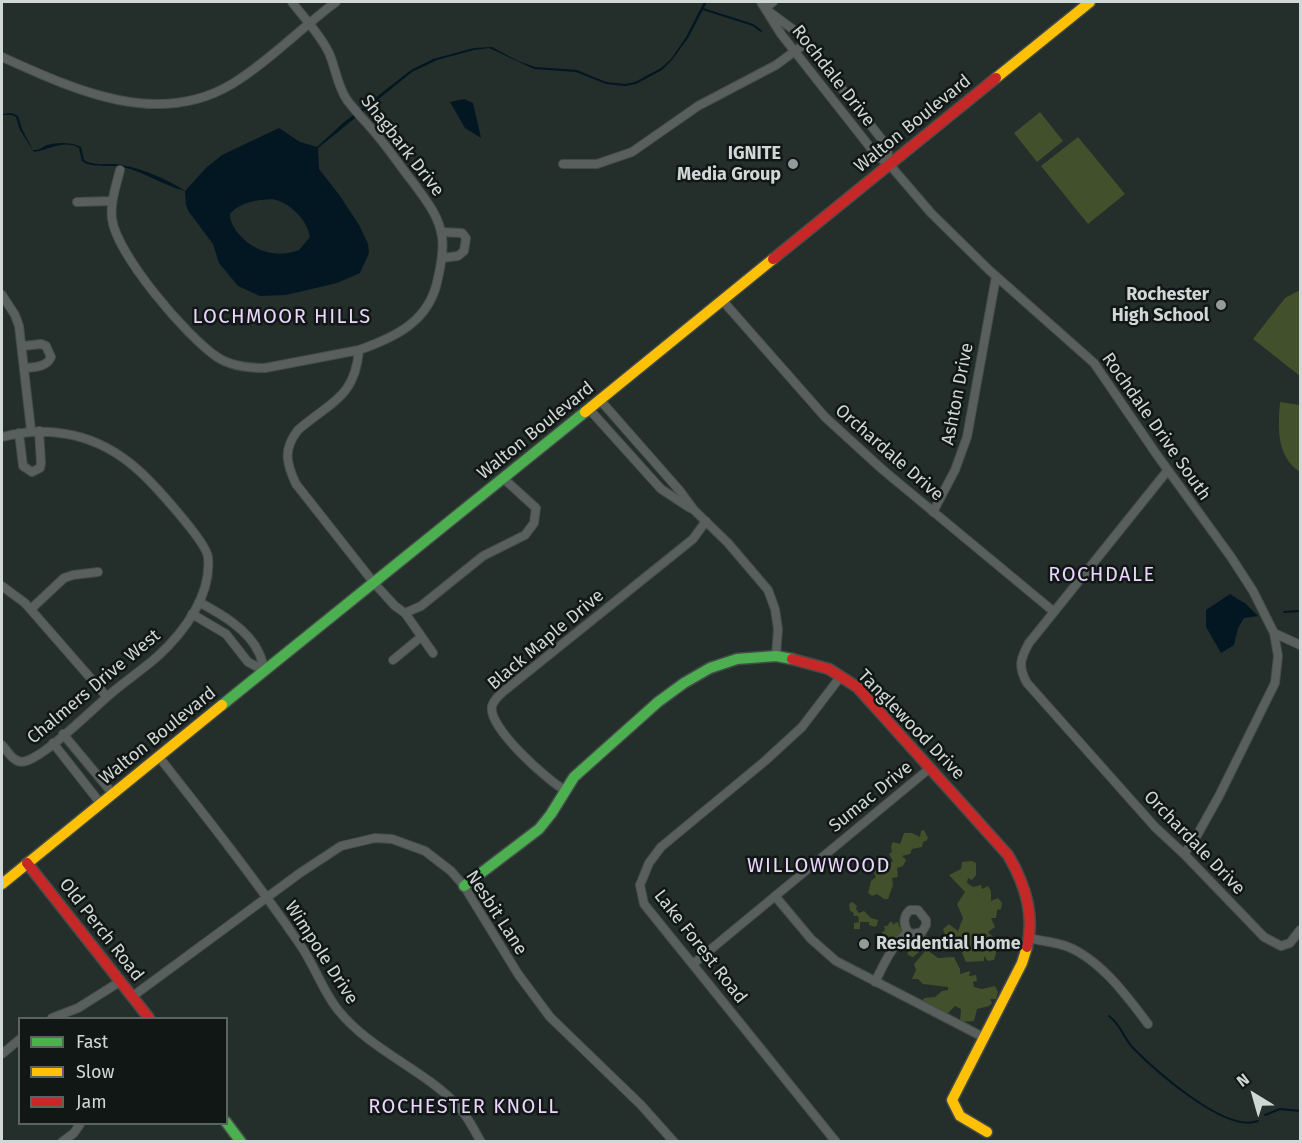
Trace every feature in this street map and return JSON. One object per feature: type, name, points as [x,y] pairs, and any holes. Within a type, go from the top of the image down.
[{"type":"main road","name":"Walton Boulevard","points":[[2,884],[1090,2]]},
{"type":"main road","name":"Tanglewood Drive","points":[[464,886],[539,829],[574,777],[658,702],[684,683],[710,668],[737,659],[776,656],[830,669],[857,687],[1008,855],[1020,875],[1029,912],[1030,928],[1022,963],[982,1037],[952,1100],[954,1109],[965,1122],[987,1132]]},
{"type":"main road","name":"Old Perch Road","points":[[27,863],[148,1017]]},
{"type":"main road","points":[[228,1125],[241,1142]]},
{"type":"street","name":"Shagbark Drive","points":[[112,201],[112,220],[119,239],[138,271],[195,339],[219,359],[251,368],[266,368],[359,350],[388,340],[418,319],[432,298],[442,258],[441,232],[431,206],[346,99],[336,80],[324,43],[292,2]]},
{"type":"street","points":[[2,57],[68,86],[111,99],[138,104],[195,100],[234,83],[336,2]]},
{"type":"street","points":[[763,5],[773,2]]},
{"type":"street","points":[[763,5],[798,33],[806,43],[887,146],[889,164]]},
{"type":"street","name":"Rochdale Drive","points":[[763,5],[781,34],[877,156],[889,164]]},
{"type":"street","points":[[563,164],[597,164],[632,152],[698,106],[776,65],[806,43]]},
{"type":"street","name":"Rochdale Drive South","points":[[889,164],[931,213],[996,277],[1094,363],[1254,591],[1274,633],[1278,656],[1275,683],[1219,796],[1184,854]]},
{"type":"street","points":[[77,202],[112,201],[120,170]]},
{"type":"street","points":[[441,232],[462,233],[466,238],[464,250],[458,256],[442,258]]},
{"type":"street","name":"Ashton Drive","points":[[933,512],[955,470],[967,437],[996,277]]},
{"type":"street","points":[[2,295],[15,315],[23,346],[41,463],[40,468],[32,472],[23,466],[19,433]]},
{"type":"street","name":"Orchardale Drive","points":[[722,300],[825,417],[933,512],[1053,611],[1021,657],[1021,673],[1027,683],[1168,840],[1264,937],[1281,946],[1290,944],[1300,930]]},
{"type":"street","points":[[23,346],[41,344],[46,346],[51,357],[44,365],[25,368]]},
{"type":"street","points":[[359,350],[358,366],[350,387],[298,430],[288,446],[286,456],[296,484],[374,583],[395,606],[405,613],[433,652]]},
{"type":"street","points":[[600,400],[680,490],[694,510]]},
{"type":"street","points":[[589,409],[661,489],[694,510],[706,521],[768,590],[775,609],[778,629],[776,656]]},
{"type":"street","name":"Chalmers Drive West","points":[[2,437],[35,431],[67,433],[95,442],[123,457],[150,480],[187,524],[208,556],[205,587],[196,608],[179,635],[158,656],[28,761],[20,762],[13,758],[2,745]]},
{"type":"street","points":[[1053,611],[1168,470]]},
{"type":"street","points":[[405,613],[421,606],[483,556],[525,535],[534,523],[536,508],[503,478]]},
{"type":"street","name":"Black Maple Drive","points":[[565,790],[541,774],[507,738],[492,715],[492,707],[496,699],[693,538],[706,521]]},
{"type":"street","points":[[31,609],[64,578],[73,574],[98,572]]},
{"type":"street","points":[[2,586],[31,609],[107,697]]},
{"type":"street","points":[[196,608],[226,634],[248,662],[265,671]]},
{"type":"street","points":[[196,608],[229,620],[259,653],[265,671]]},
{"type":"street","points":[[1274,633],[1300,645]]},
{"type":"street","points":[[393,660],[422,637]]},
{"type":"street","name":"Lake Forest Road","points":[[836,1142],[644,904],[640,885],[649,863],[669,838],[765,761],[802,727],[841,676]]},
{"type":"street","points":[[63,734],[113,794]]},
{"type":"street","points":[[53,743],[101,804]]},
{"type":"street","name":"Wimpole Drive","points":[[159,757],[227,843],[309,957],[338,1009],[375,1044],[431,1083],[459,1107],[481,1142]]},
{"type":"street","name":"Sumac Drive","points":[[693,964],[930,768]]},
{"type":"street","name":"Nesbit Lane","points":[[133,996],[340,846],[375,838],[392,839],[425,851],[451,871],[464,886],[518,974],[550,1017],[641,1105],[674,1142]]},
{"type":"street","points":[[775,896],[811,939],[836,961],[982,1037]]},
{"type":"street","points":[[875,982],[885,960],[908,932]]},
{"type":"street","points":[[1029,938],[1066,946],[1083,955],[1106,975],[1148,1024]]},
{"type":"street","points":[[55,1017],[78,1008],[121,981]]},
{"type":"street","points":[[2,1054],[18,1041]]},
{"type":"street","points":[[62,1142],[74,1133],[79,1125]]},
{"type":"green space","points":[[1040,112],[1063,141],[1037,162],[1014,133]]},
{"type":"green space","points":[[1078,137],[1125,194],[1088,224],[1041,166]]},
{"type":"green space","points":[[1300,290],[1300,376],[1253,339],[1285,298]]},
{"type":"green space","points":[[1280,402],[1300,405],[1300,472],[1286,458],[1280,440]]},
{"type":"green space","points":[[924,830],[928,838],[923,842],[922,847],[912,849],[910,854],[902,856],[906,860],[903,866],[897,868],[898,877],[892,878],[893,885],[888,899],[868,893],[878,867],[886,867],[893,861],[889,854],[892,852],[893,842],[900,844],[904,833],[912,833],[920,837],[921,831]]},
{"type":"green space","points":[[962,862],[976,863],[976,875],[972,880],[968,878],[967,883],[973,887],[981,885],[982,889],[988,886],[991,891],[991,901],[998,898],[1002,903],[1001,909],[997,910],[996,918],[991,918],[995,927],[988,932],[994,938],[990,943],[996,950],[994,960],[988,961],[984,956],[984,961],[966,962],[962,953],[966,947],[962,941],[945,935],[943,929],[949,924],[958,931],[963,918],[957,904],[965,892],[949,875],[961,869]]},
{"type":"green space","points":[[852,902],[857,906],[859,913],[864,911],[871,918],[878,920],[875,927],[869,925],[869,922],[860,922],[860,929],[854,929],[854,923],[859,922],[858,916],[854,916],[850,911],[849,904]]},
{"type":"green space","points":[[891,921],[894,925],[898,922],[904,931],[906,940],[887,948],[884,946],[882,932],[885,931],[884,926]]},
{"type":"green space","points":[[914,936],[929,937],[930,948],[927,950],[938,958],[954,957],[960,974],[970,971],[969,976],[976,975],[977,981],[973,982],[974,987],[982,989],[995,986],[998,992],[996,999],[990,999],[992,1003],[989,1006],[977,1009],[974,1021],[960,1022],[961,1009],[955,1006],[947,1014],[922,1002],[924,998],[935,997],[942,991],[948,990],[948,987],[923,984],[918,979],[912,979],[916,970],[914,964],[926,950],[922,949],[920,944],[918,945],[919,952],[913,957],[908,955],[906,945],[912,942]]},
{"type":"water","points":[[704,2],[707,2],[688,38],[672,60],[662,70],[636,84],[625,86],[606,84],[576,72],[534,69],[489,48],[437,60],[412,72],[318,148],[319,169],[359,225],[368,244],[369,253],[360,273],[337,283],[286,295],[260,296],[238,286],[219,263],[213,244],[186,205],[185,191],[207,167],[222,155],[279,128],[300,142],[317,147],[343,123],[411,70],[433,59],[474,48],[492,47],[535,67],[577,70],[606,82],[625,84],[635,82],[661,68],[671,59],[686,37]],"holes":[[[266,199],[278,201],[296,212],[305,224],[310,237],[299,250],[290,253],[265,252],[250,244],[237,232],[231,219],[230,214],[244,204]]]},
{"type":"water","points":[[464,99],[473,103],[481,138],[465,128],[450,102]]},
{"type":"water","points":[[12,113],[18,116],[33,150],[55,143],[73,144],[81,147],[84,160],[88,162],[130,167],[155,175],[185,191],[131,169],[86,163],[82,161],[79,148],[73,146],[62,145],[34,152],[20,130],[16,117],[2,114]]},
{"type":"water","points":[[1230,594],[1246,604],[1258,616],[1244,618],[1238,628],[1234,645],[1221,653],[1206,627],[1206,610]]},
{"type":"waterway","points":[[703,9],[753,25],[761,31]]},
{"type":"waterway","points":[[1284,612],[1300,611]]},
{"type":"waterway","points":[[1109,1016],[1134,1049],[1192,1098],[1228,1118],[1244,1122],[1258,1121]]},
{"type":"waterway","points":[[1265,1115],[1280,1109],[1300,1111]]},
{"type":"traffic: fast","points":[[222,705],[585,412]]},
{"type":"traffic: fast","points":[[464,886],[539,829],[574,777],[658,702],[684,683],[710,668],[737,659],[776,656],[792,659]]},
{"type":"traffic: fast","points":[[228,1125],[241,1142]]},
{"type":"traffic: slow","points":[[996,78],[1090,2]]},
{"type":"traffic: slow","points":[[585,412],[773,259]]},
{"type":"traffic: slow","points":[[2,884],[222,705]]},
{"type":"traffic: slow","points":[[987,1132],[960,1116],[952,1100],[1022,963],[1027,947]]},
{"type":"traffic: jam","points":[[773,259],[996,78]]},
{"type":"traffic: jam","points":[[792,659],[829,669],[857,687],[1008,855],[1019,876],[1029,911],[1027,947]]},
{"type":"traffic: jam","points":[[27,863],[148,1017]]},
{"type":"place","name":"IGNITE Media Group","points":[[793,164]]},
{"type":"place","name":"Rochester High School","points":[[1221,305]]},
{"type":"place","name":"Residential Home","points":[[864,944]]},
{"type":"district","name":"LOCHMOOR HILLS","points":[[282,317]]},
{"type":"district","name":"ROCHDALE","points":[[1102,575]]},
{"type":"district","name":"WILLOWWOOD","points":[[819,866]]},
{"type":"district","name":"ROCHESTER KNOLL","points":[[464,1107]]}]
